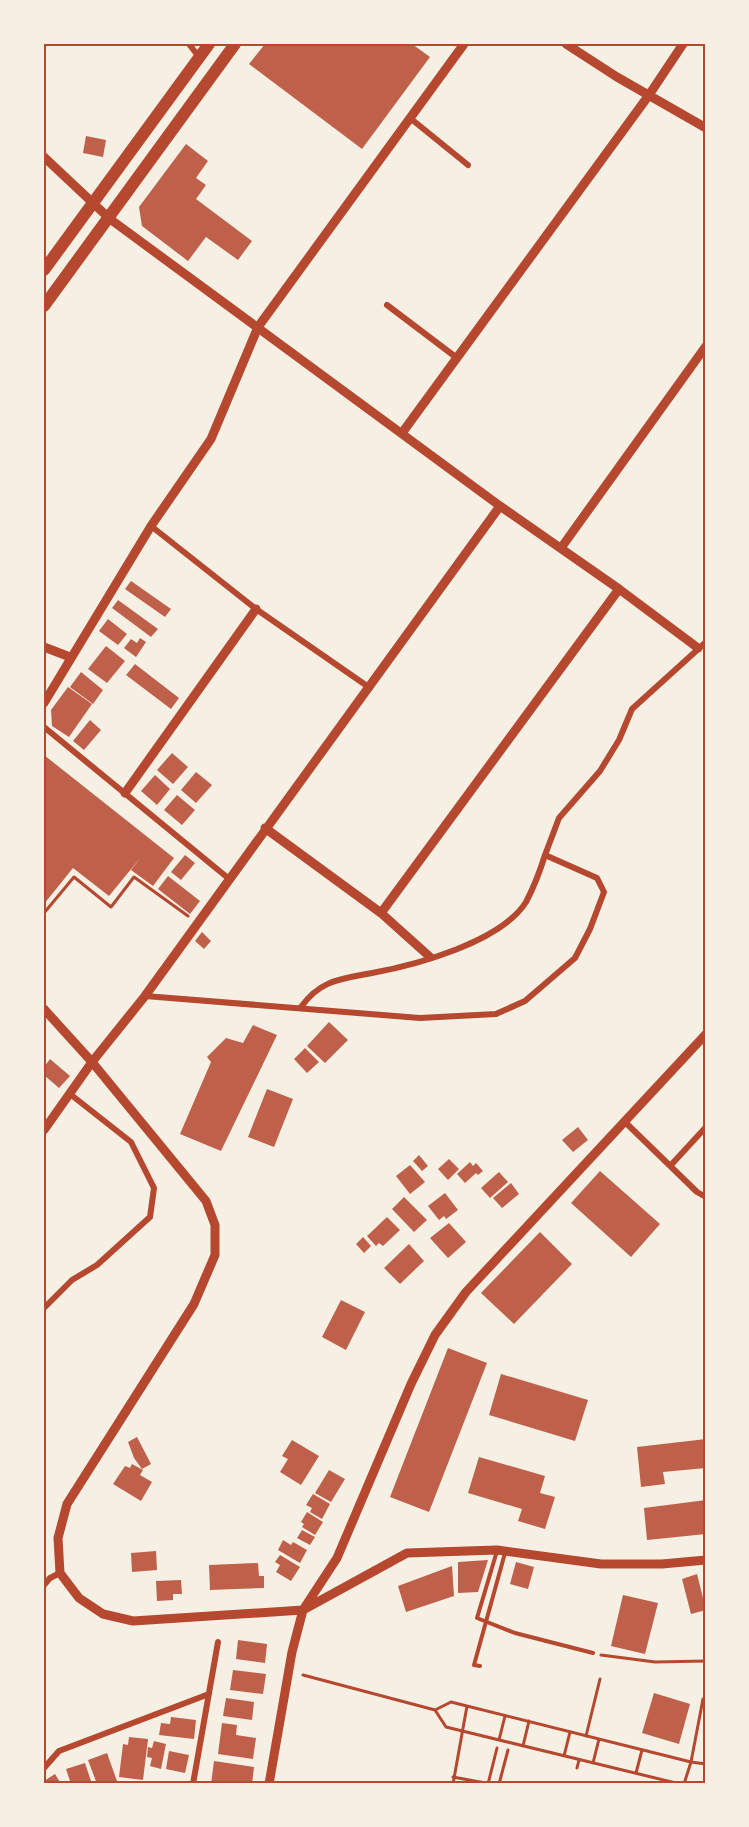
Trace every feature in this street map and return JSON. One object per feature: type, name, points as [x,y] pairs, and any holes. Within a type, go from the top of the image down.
[{"type":"highway","points":[[44,270],[90,203],[209,44]]},
{"type":"highway","points":[[44,306],[110,219],[235,44]]},
{"type":"street","points":[[189,44],[199,57]]},
{"type":"street","points":[[44,703],[151,526],[211,439],[258,327],[464,44]]},
{"type":"street","points":[[567,44],[705,128]]},
{"type":"street","points":[[402,433],[649,95],[683,44]]},
{"type":"street","points":[[410,118],[468,165]]},
{"type":"street","points":[[44,157],[90,203],[110,219],[500,506],[702,645],[632,709],[619,740],[600,771],[559,818],[525,903],[508,921],[488,936],[430,957],[373,973],[344,977],[313,991],[301,1007]]},
{"type":"street","points":[[387,305],[457,358]]},
{"type":"street","points":[[561,548],[705,346]]},
{"type":"street","points":[[44,1130],[92,1062],[145,996],[196,922],[370,687],[500,506]]},
{"type":"street","points":[[151,526],[256,609],[370,687]]},
{"type":"street","points":[[381,913],[619,589]]},
{"type":"street","points":[[125,793],[256,609]]},
{"type":"street","points":[[44,647],[70,657]]},
{"type":"street","points":[[44,727],[228,878]]},
{"type":"street","points":[[265,828],[381,913],[430,957]]},
{"type":"street","points":[[145,996],[420,1018],[496,1014],[525,1001],[575,958],[590,929],[604,892],[597,878],[545,855]]},
{"type":"street","points":[[44,1009],[92,1062],[206,1201],[214,1225],[215,1255],[194,1304],[67,1504],[58,1538],[60,1574],[79,1598],[103,1614],[133,1621],[303,1610],[407,1553],[501,1551],[601,1564],[662,1564],[705,1560]]},
{"type":"street","points":[[269,1784],[292,1652],[303,1610],[337,1558],[407,1394],[435,1335],[466,1292],[626,1123],[705,1034]]},
{"type":"street","points":[[44,1308],[72,1280],[97,1265],[150,1217],[154,1188],[132,1142],[70,1094]]},
{"type":"street","points":[[626,1123],[697,1192],[705,1197]]},
{"type":"street","points":[[671,1165],[705,1127]]},
{"type":"street","points":[[44,1585],[50,1578],[60,1574]]},
{"type":"street","points":[[193,1784],[218,1642]]},
{"type":"street","points":[[44,1768],[59,1751],[209,1694]]},
{"type":"lane","points":[[501,1551],[477,1618],[514,1633],[595,1654]]},
{"type":"lane","points":[[480,1666],[474,1665],[501,1551]]},
{"type":"path","points":[[44,913],[74,877],[111,907],[134,877],[196,922]]},
{"type":"path","points":[[595,1654],[655,1662],[705,1661]]},
{"type":"path","points":[[303,1675],[435,1710],[451,1702],[705,1764]]},
{"type":"path","points":[[586,1736],[600,1679]]},
{"type":"path","points":[[684,1784],[691,1762],[703,1699],[705,1699]]},
{"type":"path","points":[[453,1784],[467,1706]]},
{"type":"path","points":[[435,1710],[446,1727],[680,1784]]},
{"type":"path","points":[[499,1740],[506,1716]]},
{"type":"path","points":[[523,1746],[529,1721]]},
{"type":"path","points":[[564,1756],[570,1732]]},
{"type":"path","points":[[593,1763],[599,1739]]},
{"type":"path","points":[[453,1777],[489,1783],[497,1748]]},
{"type":"path","points":[[499,1784],[508,1750]]},
{"type":"path","points":[[636,1773],[642,1750]]},
{"type":"path","points":[[577,1768],[579,1760]]},
{"type":"building","points":[[265,44],[412,44],[430,57],[362,149],[249,64]]},
{"type":"building","points":[[86,136],[106,140],[103,157],[83,153]]},
{"type":"building","points":[[186,144],[208,161],[196,178],[206,185],[196,199],[252,241],[238,260],[206,237],[188,261],[142,226],[139,207]]},
{"type":"building","points":[[131,581],[171,609],[165,617],[125,589]]},
{"type":"building","points":[[118,600],[158,629],[151,637],[112,608]]},
{"type":"building","points":[[108,619],[127,634],[118,645],[99,631]]},
{"type":"building","points":[[140,638],[146,642],[136,657],[124,648],[131,639],[137,643]]},
{"type":"building","points":[[106,646],[125,661],[107,683],[88,669]]},
{"type":"building","points":[[135,664],[179,698],[171,709],[126,675]]},
{"type":"building","points":[[81,672],[103,690],[93,704],[70,687]]},
{"type":"building","points":[[68,687],[92,704],[69,737],[52,726],[51,710]]},
{"type":"building","points":[[90,720],[101,730],[84,750],[73,741]]},
{"type":"building","points":[[172,753],[188,767],[173,784],[157,770]]},
{"type":"building","points":[[44,755],[174,858],[153,886],[131,870],[141,857],[109,896],[73,868],[44,904]]},
{"type":"building","points":[[196,772],[212,785],[196,803],[181,790]]},
{"type":"building","points":[[155,775],[170,789],[157,805],[141,791]]},
{"type":"building","points":[[177,795],[195,810],[182,825],[164,810]]},
{"type":"building","points":[[185,855],[195,863],[181,880],[171,872]]},
{"type":"building","points":[[168,876],[200,901],[190,914],[158,889]]},
{"type":"building","points":[[202,932],[211,941],[204,949],[195,941]]},
{"type":"building","points":[[329,1022],[348,1040],[325,1063],[307,1046]]},
{"type":"building","points":[[253,1025],[277,1035],[221,1151],[180,1134],[211,1062],[207,1057],[226,1038],[243,1043]]},
{"type":"building","points":[[305,1048],[319,1062],[307,1073],[294,1059]]},
{"type":"building","points":[[50,1059],[70,1076],[59,1088],[44,1075],[44,1067]]},
{"type":"building","points":[[267,1089],[293,1099],[274,1147],[248,1137]]},
{"type":"building","points":[[578,1127],[588,1140],[573,1152],[562,1140]]},
{"type":"building","points":[[419,1155],[428,1166],[422,1171],[413,1161]]},
{"type":"building","points":[[449,1159],[459,1169],[448,1180],[438,1169]]},
{"type":"building","points":[[470,1162],[473,1166],[476,1163],[483,1171],[478,1175],[476,1173],[465,1183],[457,1174]]},
{"type":"building","points":[[410,1165],[425,1182],[410,1194],[396,1176]]},
{"type":"building","points":[[600,1171],[660,1224],[631,1257],[571,1203]]},
{"type":"building","points":[[499,1172],[508,1182],[490,1198],[481,1188]]},
{"type":"building","points":[[511,1183],[519,1194],[502,1208],[493,1198]]},
{"type":"building","points":[[445,1193],[458,1210],[446,1219],[444,1216],[439,1220],[428,1206]]},
{"type":"building","points":[[404,1197],[427,1220],[414,1232],[392,1209]]},
{"type":"building","points":[[387,1217],[400,1230],[383,1246],[379,1243],[376,1246],[367,1236]]},
{"type":"building","points":[[449,1223],[466,1242],[448,1258],[430,1238]]},
{"type":"building","points":[[540,1232],[572,1264],[514,1324],[481,1293]]},
{"type":"building","points":[[363,1237],[371,1246],[364,1253],[356,1244]]},
{"type":"building","points":[[409,1244],[424,1261],[400,1284],[384,1268]]},
{"type":"building","points":[[341,1300],[365,1312],[346,1350],[322,1337]]},
{"type":"building","points":[[448,1348],[487,1363],[429,1512],[390,1497]]},
{"type":"building","points":[[501,1374],[588,1400],[575,1441],[489,1415]]},
{"type":"building","points":[[137,1437],[151,1464],[142,1469],[134,1458],[128,1442]]},
{"type":"building","points":[[706,1439],[706,1468],[663,1472],[665,1484],[641,1487],[637,1447]]},
{"type":"building","points":[[292,1440],[319,1456],[301,1485],[280,1472],[288,1459],[282,1456]]},
{"type":"building","points":[[479,1457],[545,1476],[540,1493],[555,1497],[545,1529],[518,1521],[522,1509],[468,1493]]},
{"type":"building","points":[[132,1464],[143,1470],[140,1475],[152,1482],[141,1501],[113,1484],[125,1466],[130,1468]]},
{"type":"building","points":[[329,1470],[345,1479],[331,1502],[315,1493]]},
{"type":"building","points":[[313,1494],[330,1504],[322,1519],[310,1512],[312,1508],[306,1505]]},
{"type":"building","points":[[706,1500],[706,1534],[647,1540],[644,1508]]},
{"type":"building","points":[[307,1512],[323,1522],[315,1535],[302,1527],[304,1524],[301,1522]]},
{"type":"building","points":[[302,1530],[315,1537],[310,1545],[297,1538]]},
{"type":"building","points":[[283,1540],[291,1545],[293,1542],[307,1550],[300,1563],[278,1550]]},
{"type":"building","points":[[156,1551],[157,1570],[132,1572],[131,1553]]},
{"type":"building","points":[[280,1555],[300,1567],[291,1581],[276,1572],[280,1565],[275,1562]]},
{"type":"building","points":[[488,1560],[478,1592],[458,1593],[458,1562]]},
{"type":"building","points":[[516,1562],[534,1567],[528,1589],[510,1584]]},
{"type":"building","points":[[258,1563],[259,1576],[264,1576],[264,1588],[210,1590],[209,1565]]},
{"type":"building","points":[[452,1566],[454,1596],[406,1612],[398,1586]]},
{"type":"building","points":[[697,1574],[706,1610],[691,1614],[682,1579]]},
{"type":"building","points":[[181,1580],[182,1594],[173,1594],[173,1600],[157,1601],[156,1581]]},
{"type":"building","points":[[623,1595],[658,1603],[645,1654],[611,1646]]},
{"type":"building","points":[[238,1640],[267,1644],[265,1663],[236,1659]]},
{"type":"building","points":[[233,1670],[266,1674],[263,1694],[230,1690]]},
{"type":"building","points":[[654,1693],[690,1704],[679,1744],[642,1733]]},
{"type":"building","points":[[226,1698],[254,1702],[252,1720],[223,1716]]},
{"type":"building","points":[[171,1717],[196,1720],[194,1739],[159,1735],[161,1723],[170,1724]]},
{"type":"building","points":[[222,1723],[237,1725],[236,1735],[256,1738],[253,1759],[218,1754]]},
{"type":"building","points":[[129,1737],[148,1739],[143,1780],[119,1777],[123,1744],[128,1745]]},
{"type":"building","points":[[154,1741],[166,1744],[161,1769],[150,1766],[152,1758],[147,1757],[148,1747],[152,1748]]},
{"type":"building","points":[[169,1751],[189,1755],[185,1773],[166,1769]]},
{"type":"building","points":[[107,1753],[118,1784],[97,1784],[88,1760]]},
{"type":"building","points":[[214,1761],[254,1767],[252,1784],[211,1784]]},
{"type":"building","points":[[85,1763],[92,1784],[71,1784],[66,1769]]},
{"type":"building","points":[[55,1774],[61,1784],[44,1784],[44,1781]]}]
